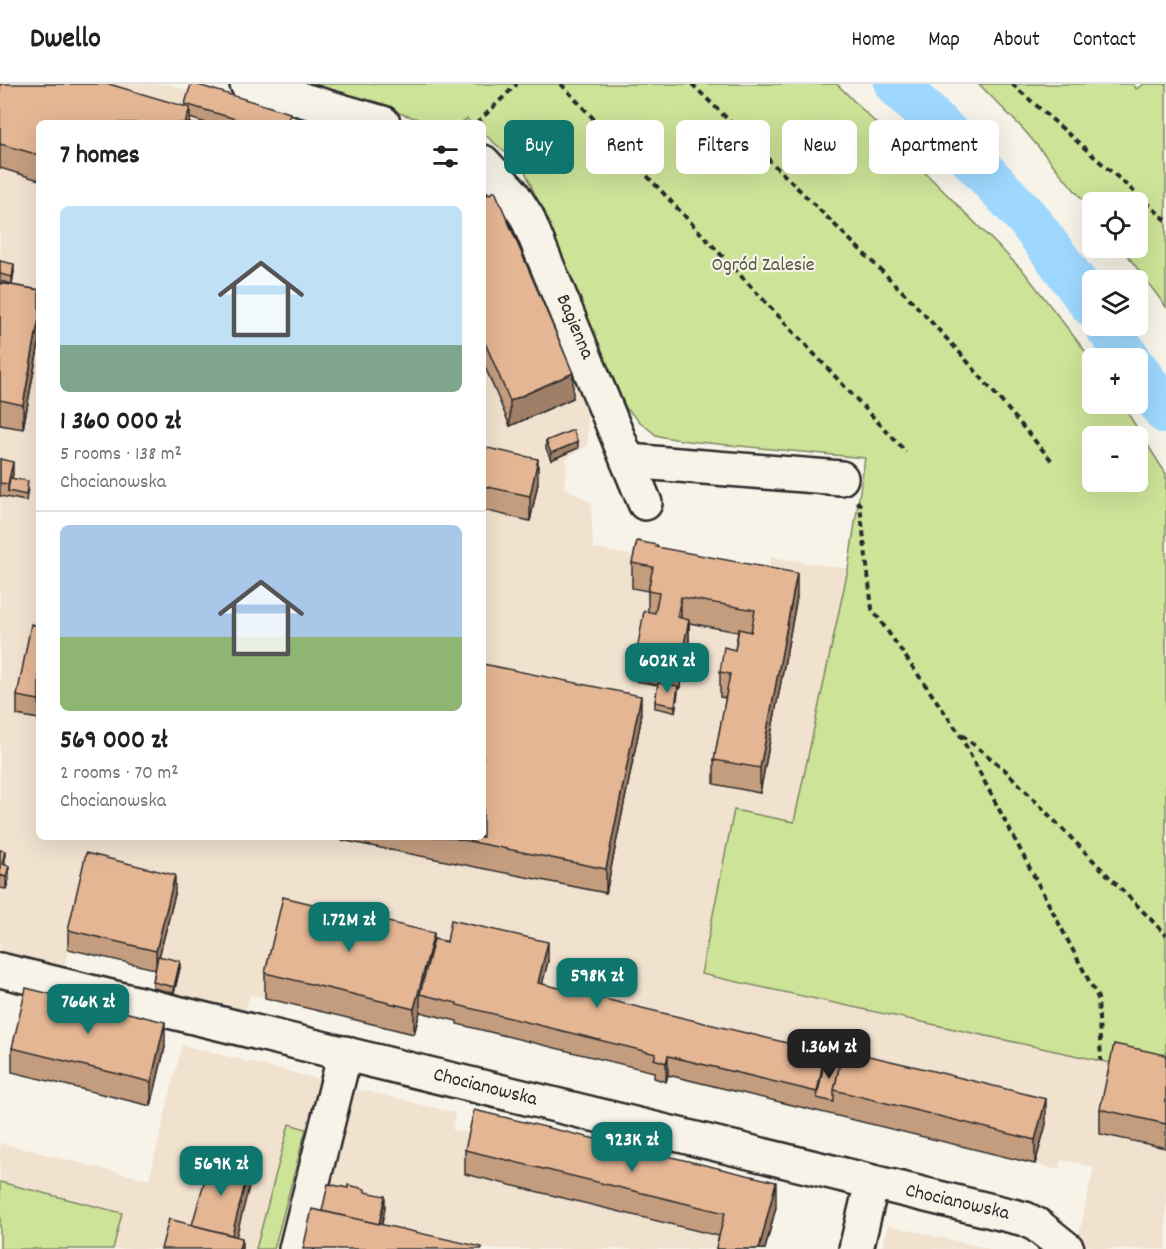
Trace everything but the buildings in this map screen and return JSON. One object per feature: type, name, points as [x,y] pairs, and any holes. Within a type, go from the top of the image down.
[{"type":"street","points":[[247,84],[373,120]]},
{"type":"street","name":"Bagienna","points":[[486,165],[508,188],[527,217],[645,503]]},
{"type":"street","points":[[628,461],[841,478]]},
{"type":"street","name":"Chocianowska","points":[[0,970],[1029,1220],[1067,1249]]},
{"type":"street","points":[[296,1249],[345,1053]]},
{"type":"street","points":[[856,1249],[872,1183]]},
{"type":"path","points":[[480,120],[518,84]]},
{"type":"path","points":[[561,84],[906,452]]},
{"type":"path","points":[[692,84],[909,298],[961,354],[1052,461]]},
{"type":"path","points":[[1012,84],[1166,220]]},
{"type":"path","points":[[841,478],[860,505],[872,609],[959,733],[1098,998],[1101,1061]]},
{"type":"path","points":[[959,733],[1004,769],[1166,935]]},
{"type":"shaded area","points":[[0,84],[167,84],[285,120],[36,120],[36,840],[486,840],[486,195],[507,221],[586,403],[588,445],[567,458],[564,487],[591,503],[593,548],[682,565],[765,591],[771,557],[848,569],[794,822],[701,974],[1166,1075],[1166,1249],[1102,1249],[1077,1243],[1094,1167],[1061,1160],[1059,1170],[668,1075],[666,1081],[655,1072],[420,1013],[414,1034],[250,994],[246,1011],[153,988],[156,969],[69,949],[64,967],[0,951]]},
{"type":"shaded area","points":[[182,1045],[455,1113],[452,1129],[776,1207],[765,1249],[0,1249],[0,1143],[149,1180]]},
{"type":"shaded area","points":[[888,1225],[990,1249],[882,1249]]},
{"type":"green space","name":"Ogród Zalesie","points":[[305,84],[837,84],[873,120],[869,120],[869,174],[927,174],[1025,273],[1083,348],[1082,414],[1128,414],[1136,426],[1082,426],[1082,492],[1148,492],[1148,445],[1166,474],[1166,1075],[701,974],[734,810],[794,822],[848,569],[865,458],[687,441],[656,435],[639,421],[626,408],[526,174],[574,174],[574,120],[504,120],[504,151],[486,136],[486,120],[421,120]]},
{"type":"green space","points":[[979,84],[1134,84],[1136,89],[1144,84],[1166,84],[1166,307],[1148,283],[1148,270],[1138,270],[1129,258],[1148,258],[1148,192],[1082,192],[1082,199],[1024,130]]},
{"type":"green space","points":[[289,1124],[306,1129],[274,1249],[256,1249]]},
{"type":"green space","points":[[0,1182],[122,1213],[113,1249],[0,1249]]},
{"type":"waterway","points":[[896,84],[955,141],[1028,219],[1082,292]]},
{"type":"waterway","points":[[1113,336],[1122,348]]},
{"type":"waterway","points":[[1148,386],[1166,412]]}]
